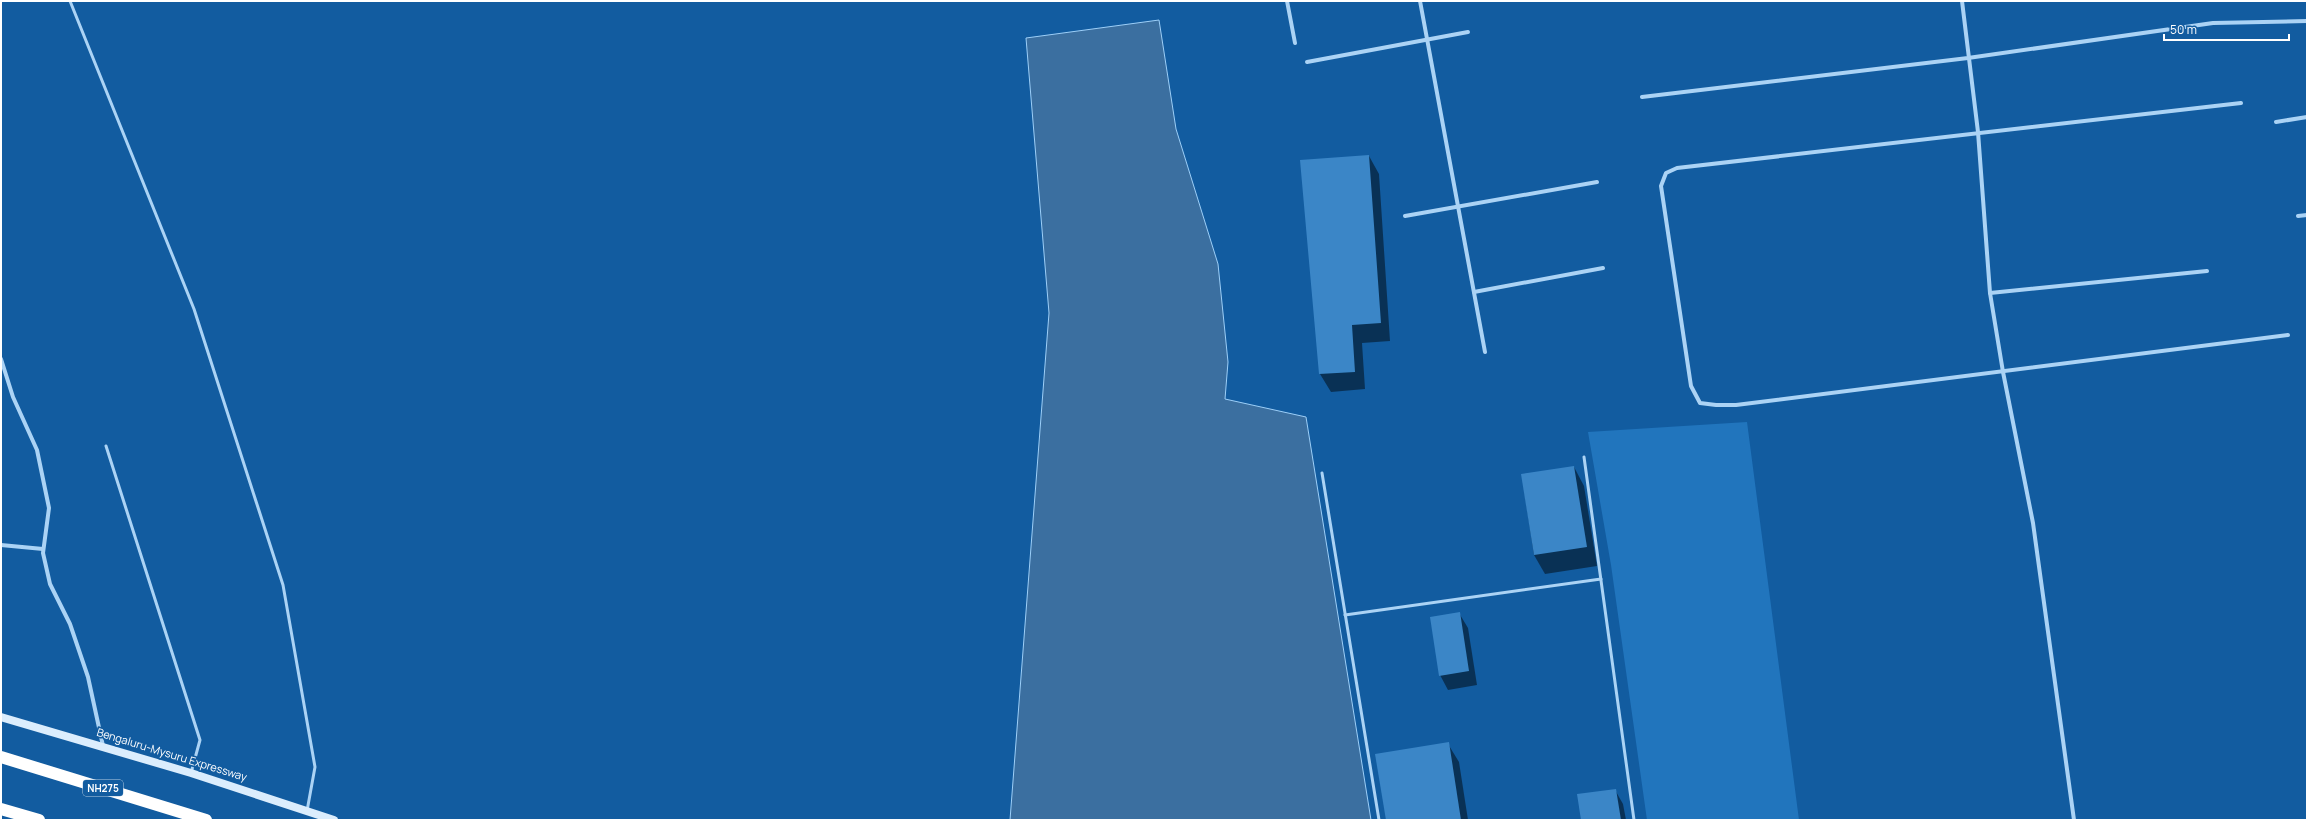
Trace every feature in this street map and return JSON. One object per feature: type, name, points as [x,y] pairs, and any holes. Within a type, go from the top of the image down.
[{"type":"highway","name":"NH275","points":[[1,757],[206,820]]},
{"type":"highway","points":[[1,809],[39,820]]},
{"type":"street","points":[[1287,1],[1295,43]]},
{"type":"street","points":[[1420,1],[1485,352]]},
{"type":"street","points":[[1962,1],[1978,132],[1990,293],[2003,372],[2034,523],[2074,820]]},
{"type":"street","points":[[1642,97],[1968,58],[2214,23],[2307,21]]},
{"type":"street","points":[[1307,62],[1468,32]]},
{"type":"street","points":[[2241,103],[1978,132],[1677,168],[1666,173],[1661,186],[1691,386],[1700,403],[1736,405],[2288,335]]},
{"type":"street","points":[[2276,122],[2307,117]]},
{"type":"street","points":[[1405,216],[1597,182]]},
{"type":"street","points":[[2298,216],[2307,215]]},
{"type":"street","points":[[1474,292],[1603,268]]},
{"type":"street","points":[[1990,293],[2207,271]]},
{"type":"street","points":[[1,359],[13,397],[37,450],[49,508],[43,549],[50,584],[70,624],[88,677],[103,747]]},
{"type":"street","points":[[1,545],[43,549]]},
{"type":"street","name":"Bengaluru-Mysuru Expressway","points":[[1,717],[191,773],[334,820]]},
{"type":"lane","points":[[70,1],[194,309],[283,584],[315,767],[307,811]]},
{"type":"lane","points":[[106,446],[200,740],[191,773]]},
{"type":"lane","points":[[1584,457],[1634,820]]},
{"type":"lane","points":[[1322,473],[1378,820]]},
{"type":"lane","points":[[1345,615],[1601,579]]},
{"type":"shaded area","points":[[1159,20],[1176,129],[1218,264],[1228,362],[1225,399],[1306,417],[1371,820],[1010,820],[1049,313],[1026,38]]},
{"type":"shaded area","points":[[1747,422],[1799,820],[1647,820],[1611,565],[1588,432]]},
{"type":"building","points":[[1369,155],[1381,323],[1352,325],[1355,372],[1319,374],[1300,160]]},
{"type":"building","points":[[1574,466],[1587,547],[1534,555],[1521,474]]},
{"type":"building","points":[[1460,612],[1469,671],[1439,676],[1430,617]]},
{"type":"building","points":[[1449,742],[1461,820],[1386,820],[1375,754]]},
{"type":"building","points":[[1616,789],[1621,820],[1581,820],[1577,794]]}]
